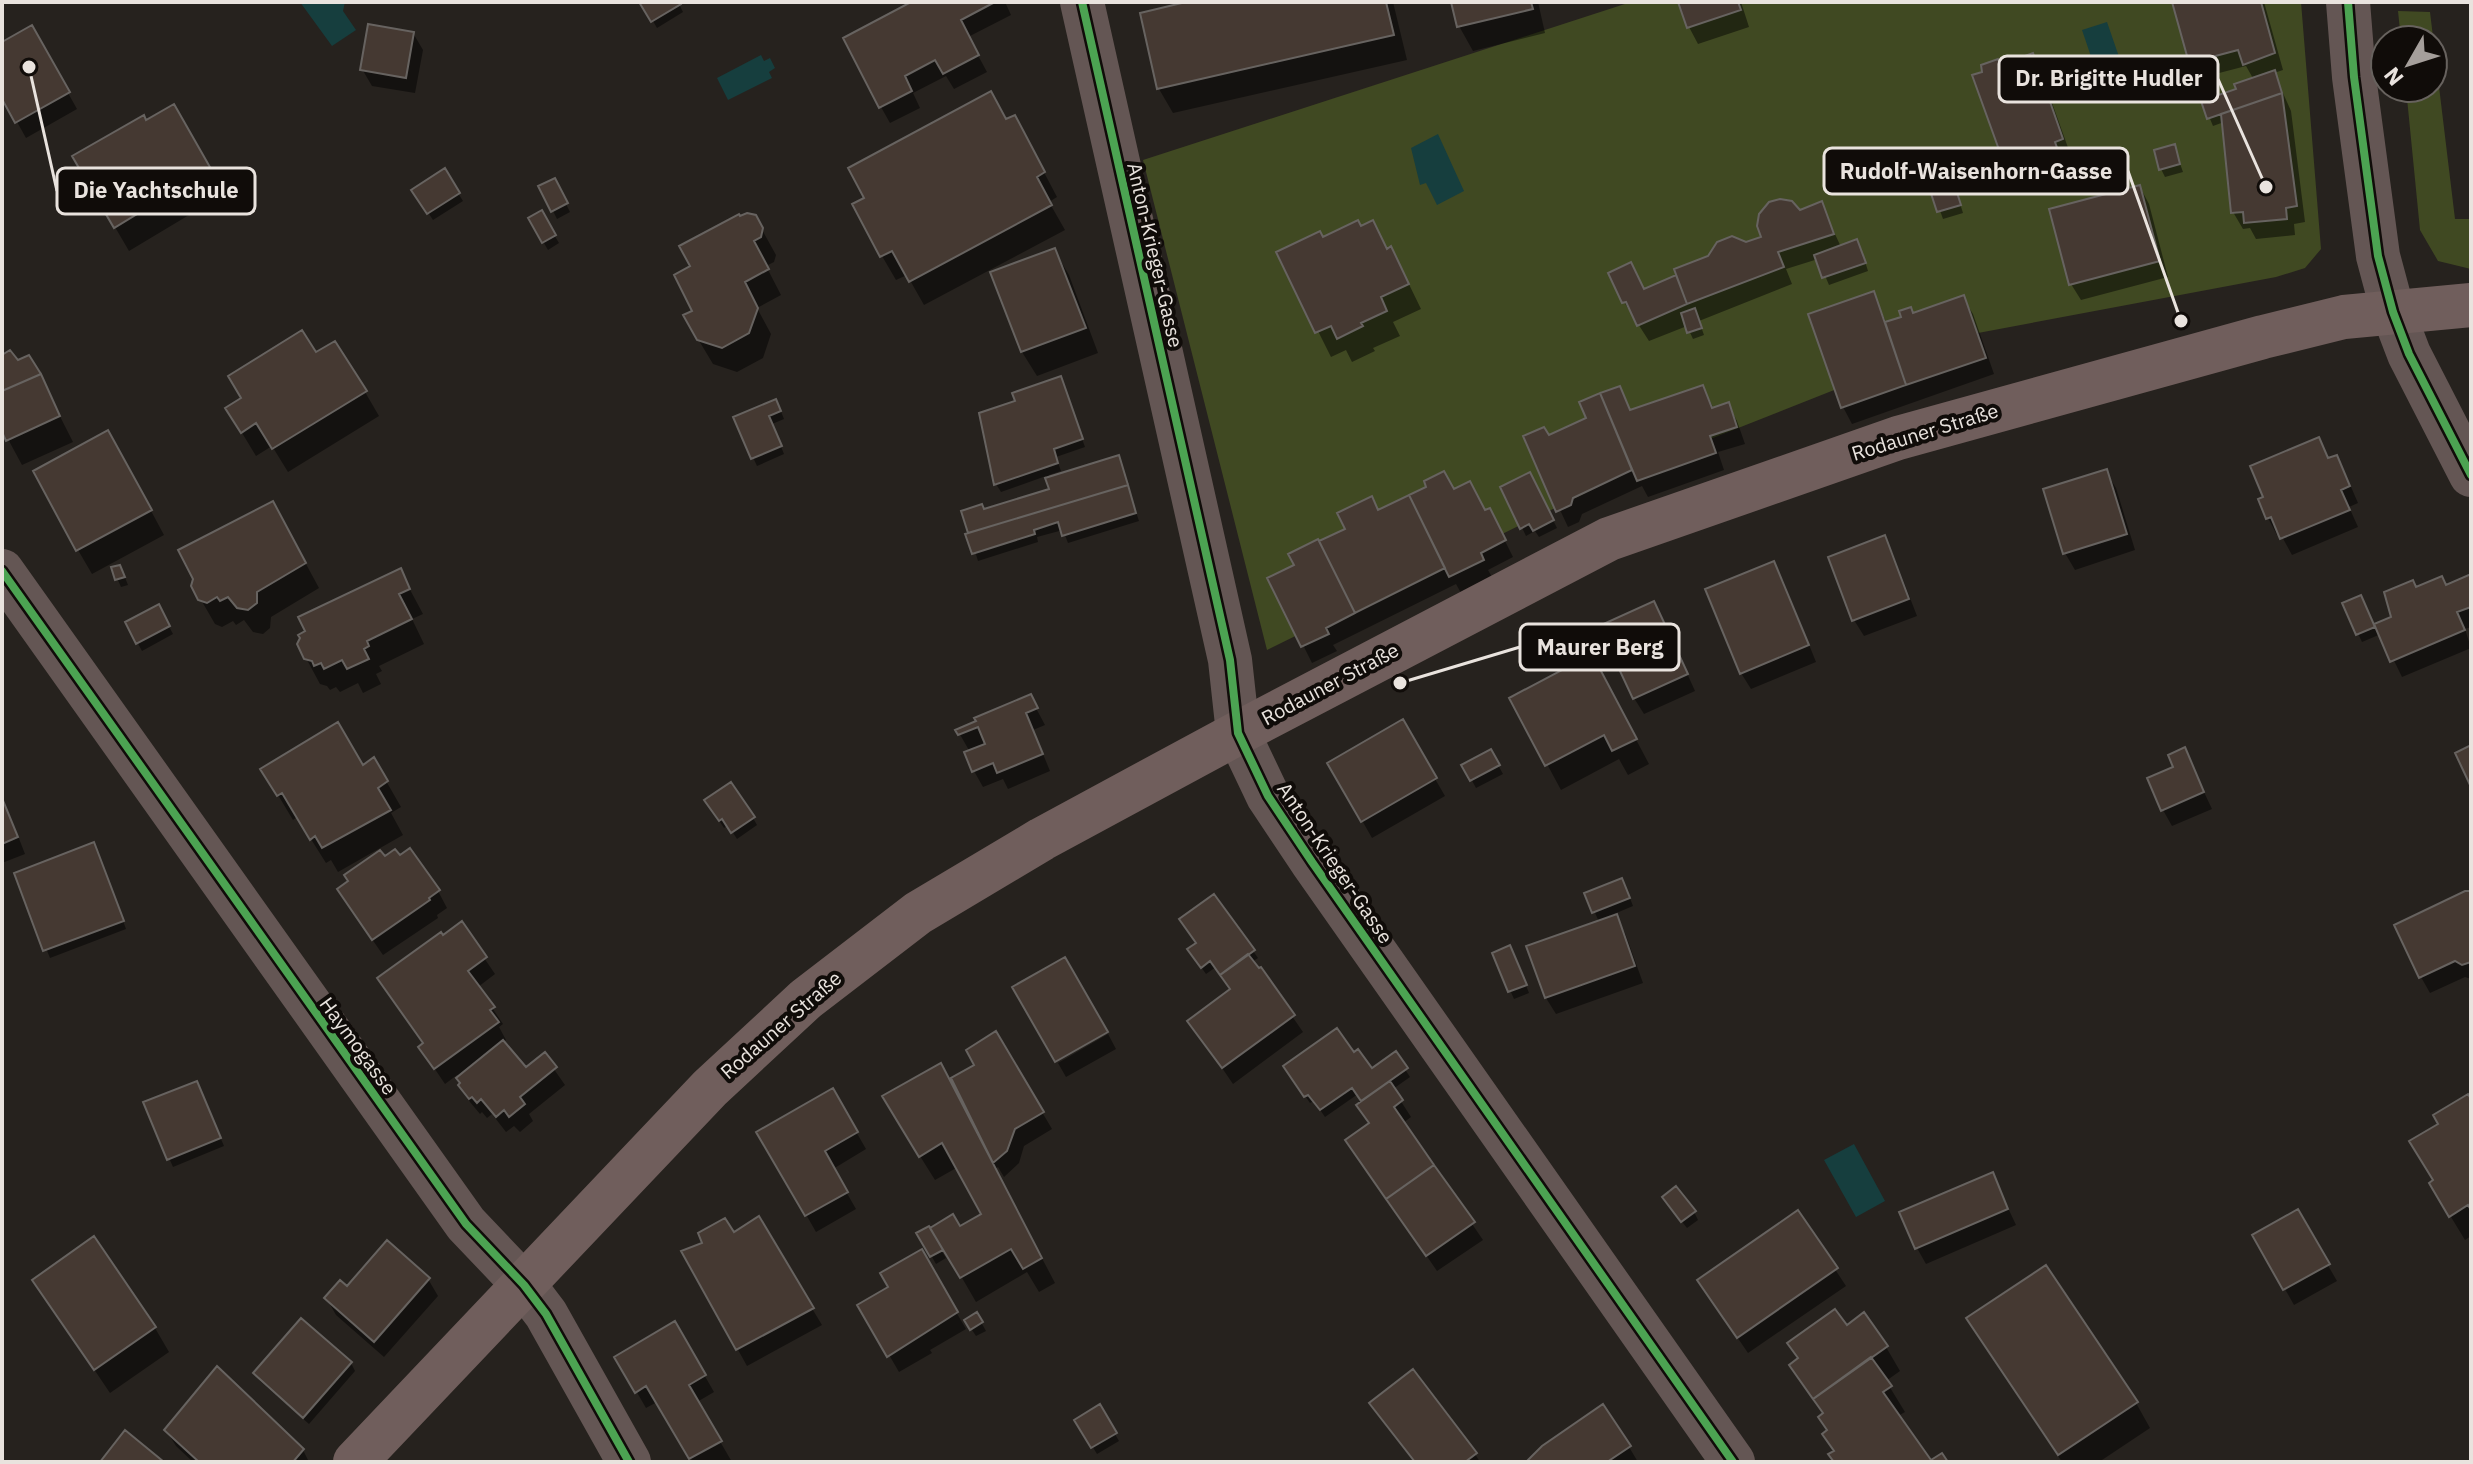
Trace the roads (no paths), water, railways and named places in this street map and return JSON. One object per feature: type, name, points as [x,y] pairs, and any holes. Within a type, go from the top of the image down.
[{"type":"main road","name":"Rodauner Straße","points":[[355,1462],[710,1088],[806,999],[918,913],[1042,839],[1609,539],[1898,438],[2315,323],[2344,317],[2471,305]]},
{"type":"street","name":"Anton-Krieger-Gasse","points":[[1082,2],[1230,660],[1238,733],[1268,796],[1720,1458]]},
{"type":"street","points":[[2348,2],[2354,77],[2378,256],[2393,312],[2409,354],[2471,475]]},
{"type":"street","name":"Haymogasse","points":[[2,571],[457,1212],[524,1285],[546,1314],[629,1462]]},
{"type":"water","points":[[300,2],[345,2],[343,11],[356,30],[332,46]]},
{"type":"water","points":[[2107,22],[2126,77],[2101,86],[2082,30]]},
{"type":"water","points":[[761,55],[764,61],[770,58],[775,68],[769,72],[772,78],[728,100],[717,78]]},
{"type":"water","points":[[1438,134],[1464,191],[1437,205],[1426,183],[1420,185],[1411,148]]},
{"type":"water","points":[[1854,1144],[1885,1201],[1856,1217],[1824,1160]]},
{"type":"place","name":"Die Yachtschule","points":[[29,67]]},
{"type":"place","name":"Dr. Brigitte Hudler","points":[[2266,187]]},
{"type":"place","name":"Rudolf-Waisenhorn-Gasse","points":[[2181,321]]},
{"type":"place","name":"Maurer Berg","points":[[1400,683]]}]
